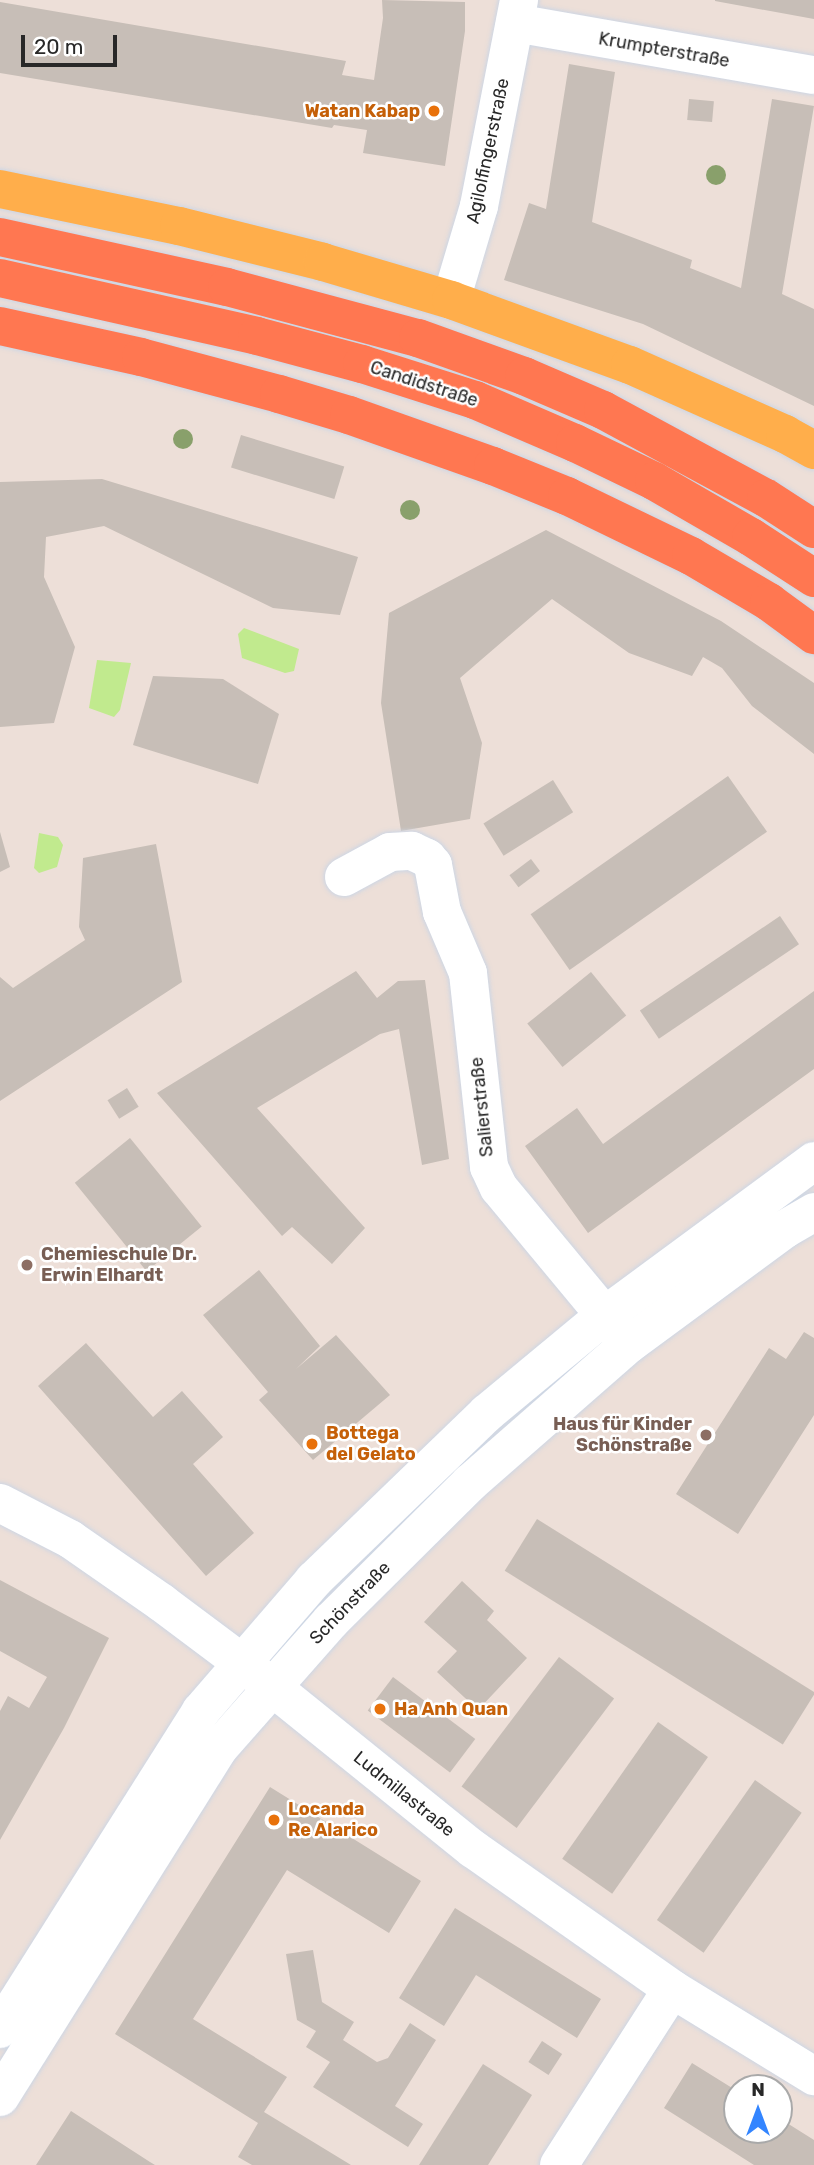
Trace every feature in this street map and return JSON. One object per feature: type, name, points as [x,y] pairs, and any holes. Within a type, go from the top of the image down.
[{"type":"highway","points":[[0,237],[137,265],[310,307],[418,338],[574,397],[666,442],[814,529]]},
{"type":"highway","name":"Candidstraße","points":[[0,278],[203,323],[362,364],[475,400],[654,481],[751,537],[814,578]]},
{"type":"highway","points":[[0,326],[141,357],[279,394],[362,419],[493,466],[579,501],[691,556],[769,602],[814,635]]},
{"type":"main road","points":[[0,189],[179,226],[323,262],[451,300],[630,365],[785,433],[814,450]]},
{"type":"street","name":"Krumpterstraße","points":[[517,12],[814,75]]},
{"type":"street","name":"Agilolfingerstraße","points":[[451,300],[479,206],[517,12]]},
{"type":"street","name":"Salierstraße","points":[[344,877],[390,852],[412,851],[428,858],[436,874],[442,912],[468,973],[489,1167],[499,1188],[629,1344]]},
{"type":"street","points":[[0,2029],[201,1711],[314,1580],[487,1413],[604,1316],[814,1161]]},
{"type":"street","name":"Schönstraße","points":[[0,2097],[219,1748],[331,1621],[470,1482],[629,1344],[785,1229],[814,1212]]},
{"type":"street","name":"Ludmillastraße","points":[[0,1503],[69,1539],[241,1662],[473,1849],[672,1989],[814,2076]]},
{"type":"street","points":[[559,2165],[672,1989]]},
{"type":"green space","points":[[244,628],[299,649],[294,671],[285,673],[242,658],[238,634]]},
{"type":"green space","points":[[97,660],[131,663],[120,710],[114,717],[89,708]]},
{"type":"green space","points":[[39,833],[58,837],[63,845],[57,867],[39,873],[34,868]]},
{"type":"building","points":[[382,0],[465,2],[465,31],[445,166],[363,153],[367,130],[334,125],[332,128],[0,73],[0,2],[346,61],[342,75],[374,80],[383,18]]},
{"type":"building","points":[[814,0],[814,19],[715,1]]},
{"type":"building","points":[[569,64],[615,72],[592,222],[692,260],[690,268],[741,288],[772,99],[814,106],[782,294],[814,309],[814,406],[643,324],[504,280],[529,203],[546,209]]},
{"type":"building","points":[[689,99],[714,101],[712,122],[687,120]]},
{"type":"building","points":[[241,435],[344,467],[334,499],[231,468]]},
{"type":"building","points":[[102,479],[358,557],[340,615],[273,608],[104,526],[46,537],[44,577],[75,647],[54,723],[0,727],[0,482]]},
{"type":"building","points":[[546,530],[721,621],[814,683],[814,754],[752,706],[722,668],[703,657],[692,676],[629,653],[552,599],[460,678],[482,743],[470,819],[401,831],[381,703],[389,613]]},
{"type":"building","points":[[153,676],[223,679],[279,714],[258,784],[133,745]]},
{"type":"building","points":[[728,776],[767,832],[570,970],[531,914]]},
{"type":"building","points":[[553,780],[573,812],[504,856],[483,823]]},
{"type":"building","points":[[0,832],[10,867],[0,872]]},
{"type":"building","points":[[156,844],[182,982],[0,1101],[0,977],[13,988],[85,940],[79,927],[83,858]]},
{"type":"building","points":[[531,859],[540,871],[518,887],[509,875]]},
{"type":"building","points":[[780,916],[799,944],[659,1039],[640,1011]]},
{"type":"building","points":[[356,971],[377,998],[398,981],[425,980],[449,1159],[422,1165],[399,1029],[380,1034],[257,1108],[365,1228],[332,1264],[292,1227],[282,1236],[157,1093]]},
{"type":"building","points":[[591,972],[626,1016],[563,1067],[527,1024]]},
{"type":"building","points":[[814,991],[814,1069],[588,1233],[525,1146],[577,1108],[603,1144]]},
{"type":"building","points":[[127,1088],[139,1107],[119,1119],[107,1100]]},
{"type":"building","points":[[130,1138],[202,1227],[147,1271],[75,1183]]},
{"type":"building","points":[[259,1270],[320,1346],[296,1369],[336,1335],[390,1395],[313,1460],[259,1400],[268,1392],[203,1315]]},
{"type":"building","points":[[804,1332],[814,1338],[814,1415],[738,1534],[676,1494],[769,1348],[786,1359]]},
{"type":"building","points":[[86,1343],[153,1417],[182,1391],[223,1437],[193,1464],[254,1533],[206,1576],[38,1386]]},
{"type":"building","points":[[537,1519],[814,1692],[783,1745],[505,1571]]},
{"type":"building","points":[[0,1580],[109,1638],[64,1728],[0,1840],[0,1711],[8,1696],[29,1708],[47,1677],[0,1651]]},
{"type":"building","points":[[462,1581],[494,1611],[487,1620],[527,1658],[478,1710],[437,1672],[457,1651],[424,1622]]},
{"type":"building","points":[[559,1657],[614,1699],[517,1828],[462,1786]]},
{"type":"building","points":[[393,1677],[475,1739],[450,1773],[368,1711]]},
{"type":"building","points":[[658,1722],[708,1757],[612,1894],[562,1859]]},
{"type":"building","points":[[755,1780],[802,1813],[704,1953],[657,1920]]},
{"type":"building","points":[[270,1787],[421,1881],[389,1933],[287,1870],[193,2019],[287,2077],[264,2112],[351,2165],[252,2165],[238,2157],[258,2123],[115,2034]]},
{"type":"building","points":[[455,1908],[601,1999],[577,2038],[476,1975],[444,2026],[399,1998]]},
{"type":"building","points":[[313,1950],[322,2002],[354,2022],[343,2040],[377,2062],[388,2058],[410,2023],[436,2040],[395,2106],[423,2124],[408,2147],[313,2087],[330,2062],[306,2047],[316,2031],[297,2020],[286,1954]]},
{"type":"building","points":[[542,2041],[562,2054],[549,2075],[528,2062]]},
{"type":"building","points":[[692,2063],[723,2082],[723,2144],[793,2144],[793,2127],[814,2140],[814,2165],[754,2165],[664,2108]]},
{"type":"building","points":[[483,2064],[532,2095],[488,2165],[419,2165]]},
{"type":"building","points":[[71,2111],[150,2162],[155,2165],[36,2165]]},
{"type":"place","name":"Watan Kabap","points":[[434,111]]},
{"type":"place","name":"Chemieschule Dr. Erwin Elhardt","points":[[27,1265]]},
{"type":"place","name":"Haus für Kinder Schönstraße","points":[[706,1435]]},
{"type":"place","name":"Bottega del Gelato","points":[[312,1444]]},
{"type":"place","name":"Ha Anh Quan","points":[[380,1709]]},
{"type":"place","name":"Locanda Re Alarico","points":[[274,1820]]}]
